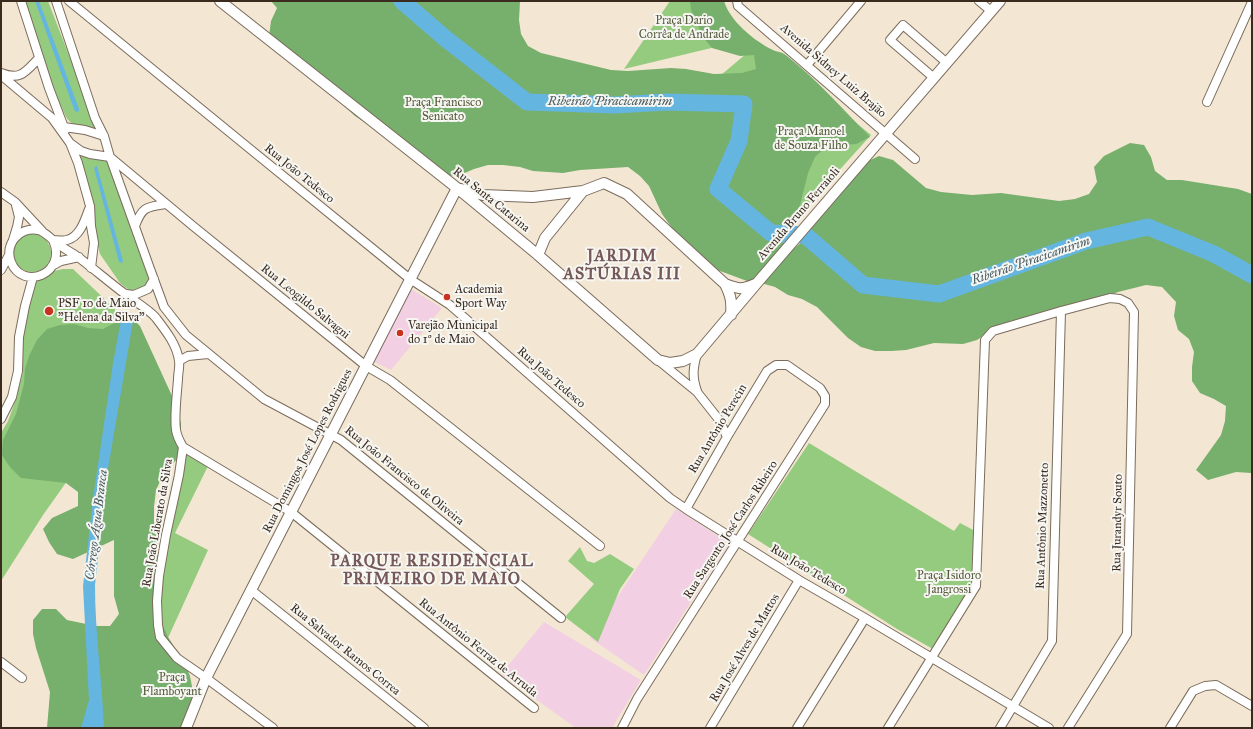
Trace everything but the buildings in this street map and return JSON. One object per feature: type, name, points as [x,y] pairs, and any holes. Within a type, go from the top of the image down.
[{"type":"street","points":[[21,1],[49,88],[78,163],[90,206],[94,243],[91,268]]},
{"type":"street","name":"Rua João Francisco de Oliveira","points":[[56,1],[95,118],[104,136],[110,157],[164,307],[186,335],[264,399],[331,434],[347,445],[561,618]]},
{"type":"street","name":"Rua João Tedesco","points":[[69,1],[410,279],[450,305],[670,498],[799,580],[1049,728]]},
{"type":"street","name":"Rua Santa Catarina","points":[[220,1],[457,188],[538,255],[658,360],[697,392],[720,421],[727,437]]},
{"type":"street","name":"Avenida Sidney Luiz Brajão","points":[[737,1],[738,6],[915,158]]},
{"type":"street","points":[[807,65],[861,1]]},
{"type":"street","points":[[979,1],[991,11]]},
{"type":"street","name":"Avenida Bruno Ferraioli","points":[[658,360],[670,363],[683,362],[697,354],[1000,1]]},
{"type":"street","points":[[1207,102],[1252,2]]},
{"type":"street","points":[[934,78],[890,40],[903,25],[947,63]]},
{"type":"street","points":[[1,74],[15,77],[23,74],[39,58]]},
{"type":"street","points":[[1,74],[52,118],[70,143],[85,153],[110,157]]},
{"type":"street","points":[[64,127],[85,130],[104,136]]},
{"type":"street","name":"Rua Leogildo Salvagni","points":[[110,157],[366,366],[390,380],[600,546]]},
{"type":"street","points":[[457,188],[483,195],[533,197],[583,190],[604,183],[627,194],[725,284],[732,304],[731,315]]},
{"type":"street","name":"Rua Domingos José Lopes Rodrigues","points":[[186,728],[206,678],[457,188]]},
{"type":"street","points":[[538,255],[545,238],[583,190]]},
{"type":"street","points":[[1,192],[15,202],[53,240],[78,257],[155,316],[172,342],[179,361],[176,430],[182,447]]},
{"type":"street","points":[[1,270],[9,255],[17,227],[19,217],[15,202]]},
{"type":"street","points":[[135,226],[139,216],[149,206],[166,204]]},
{"type":"street","points":[[53,240],[66,240],[77,233],[83,224],[90,206]]},
{"type":"street","points":[[12,242],[16,236],[22,232],[36,230],[44,232]]},
{"type":"street","points":[[9,255],[12,264],[17,271],[24,275],[33,277],[41,275],[47,272],[56,260],[56,246],[53,240]]},
{"type":"street","points":[[52,266],[62,261],[78,257]]},
{"type":"street","points":[[1,419],[12,397],[18,371],[20,336],[25,306],[33,277]]},
{"type":"street","points":[[125,294],[134,295],[148,290],[154,279]]},
{"type":"street","points":[[725,284],[745,288],[757,283]]},
{"type":"street","name":"Rua Jurandyr Souto","points":[[1061,311],[1110,298],[1120,299],[1128,303],[1134,312],[1127,634],[1068,728]]},
{"type":"street","points":[[888,728],[976,586],[985,340],[993,331],[1061,311]]},
{"type":"street","name":"Rua Antônio Mazzonetto","points":[[1000,728],[1052,641],[1061,311]]},
{"type":"street","points":[[172,342],[186,335]]},
{"type":"street","points":[[179,361],[188,356],[208,354]]},
{"type":"street","points":[[697,354],[694,367],[694,381],[697,392]]},
{"type":"street","name":"Rua Antônio Perecin","points":[[686,509],[767,371],[776,365]]},
{"type":"street","name":"Rua Sargento José Carlos Ribeiro","points":[[622,728],[638,699],[825,404],[825,396],[820,388],[787,365],[776,365]]},
{"type":"street","name":"Rua Antônio Ferraz de Arruda","points":[[182,447],[291,512],[534,708]]},
{"type":"street","name":"Rua João Liberato da Silva","points":[[182,447],[179,475],[159,576],[157,601],[160,637],[177,658],[273,728]]},
{"type":"street","name":"Rua José Alves de Mattos","points":[[710,728],[799,580]]},
{"type":"street","name":"Rua Salvador Ramos Correa","points":[[251,590],[424,728]]},
{"type":"street","points":[[797,728],[865,618]]},
{"type":"street","points":[[1,662],[22,678]]},
{"type":"street","points":[[1170,728],[1193,691],[1205,686],[1216,685],[1252,706]]},
{"type":"shaded area","name":"Varejão Municipal do 1º de Maio","points":[[406,286],[442,308],[391,370],[364,357]]},
{"type":"shaded area","points":[[676,509],[729,543],[644,675],[590,638]]},
{"type":"shaded area","points":[[544,622],[641,680],[612,728],[576,728],[501,674]]},
{"type":"green space","points":[[25,1],[48,1],[96,128],[71,123],[65,114],[54,92]]},
{"type":"green space","name":"Praça Francisco Senicato","points":[[271,1],[520,1],[519,20],[521,34],[528,46],[541,53],[611,70],[628,71],[671,68],[714,74],[742,73],[756,69],[754,55],[740,56],[712,48],[703,37],[691,10],[690,1],[724,1],[732,16],[744,30],[758,41],[773,50],[782,53],[798,65],[830,95],[870,137],[856,144],[827,146],[815,157],[808,173],[797,217],[791,229],[782,241],[792,250],[803,241],[808,228],[866,162],[879,156],[893,160],[926,188],[941,192],[972,195],[1001,193],[1059,201],[1075,199],[1089,194],[1097,182],[1094,167],[1104,156],[1130,143],[1144,145],[1151,157],[1155,171],[1167,180],[1182,180],[1238,189],[1252,194],[1252,475],[1251,473],[1236,472],[1208,480],[1196,470],[1221,435],[1225,421],[1226,406],[1200,393],[1192,381],[1194,352],[1189,339],[1178,330],[1174,316],[1176,302],[1162,287],[1146,285],[1118,292],[1103,298],[989,332],[977,340],[963,344],[934,343],[906,350],[891,351],[875,351],[861,347],[848,338],[817,307],[802,299],[788,295],[775,287],[747,281],[712,268],[680,239],[662,214],[649,186],[640,176],[628,167],[580,170],[563,173],[533,171],[520,167],[503,165],[488,165],[460,175],[446,176],[355,116],[324,87],[310,79],[287,59],[269,36],[271,21],[277,8]]},
{"type":"green space","name":"Praça Dario Corrêa de Andrade","points":[[670,1],[711,1],[753,38],[624,69]]},
{"type":"green space","name":"Praça Manoel de Souza Filho","points":[[759,43],[871,135],[798,216],[768,179],[721,75]]},
{"type":"green space","points":[[81,156],[110,160],[151,278],[145,286],[130,291],[120,283],[100,254],[75,158]]},
{"type":"green space","points":[[28,234],[36,234],[43,237],[48,242],[51,253],[48,264],[43,269],[36,272],[28,272],[21,269],[16,264],[13,257],[13,249],[16,242],[21,237]]},
{"type":"green space","points":[[63,269],[73,269],[115,309],[115,318],[101,360],[70,477],[43,515],[1,581],[1,433],[8,421],[16,399],[23,372],[23,338],[26,305],[36,275]]},
{"type":"green space","name":"Praça Flamboyant","points":[[129,315],[140,326],[178,409],[181,424],[181,454],[162,477],[156,490],[154,521],[158,535],[162,624],[168,637],[184,662],[190,676],[193,692],[189,728],[47,728],[50,692],[36,648],[33,634],[33,620],[42,609],[56,609],[67,620],[96,626],[110,626],[119,614],[114,596],[114,540],[73,559],[57,554],[43,529],[52,518],[78,506],[78,492],[66,483],[21,478],[10,467],[2,455],[3,440],[16,414],[24,384],[25,369],[29,356],[37,340],[47,329],[60,325],[74,324],[88,328],[103,329]]},
{"type":"green space","name":"Praça Isidoro Jangrossi","points":[[809,443],[954,531],[960,523],[975,531],[973,585],[933,649],[897,629],[748,534]]},
{"type":"green space","points":[[183,448],[209,464],[175,533],[208,550],[168,638],[160,627],[162,576]]},
{"type":"green space","points":[[580,547],[587,561],[594,563],[610,554],[634,569],[620,589],[598,642],[565,617],[594,584],[568,561]]},
{"type":"water","points":[[35,1],[39,1],[79,111],[76,112],[74,109]]},
{"type":"water","points":[[97,166],[123,261],[122,263],[119,262],[94,168]]},
{"type":"water","name":"Córrego Água Branca","points":[[122,315],[133,321],[108,469],[95,585],[96,621],[104,728],[81,728],[89,700],[83,586],[94,492],[113,363]]},
{"type":"waterway","name":"Ribeirão Piracicamirim","points":[[402,1],[446,39],[527,102],[615,105],[667,102],[744,104],[739,141],[718,189],[771,233],[805,235],[863,285],[939,294],[1086,241],[1148,227],[1214,254],[1252,275]]},
{"type":"place","name":"Academia Sport Way","points":[[447,297]]},
{"type":"place","name":"PSF 1o de Maio \"Helena da Silva\"","points":[[49,311]]},
{"type":"place","name":"Varejão Municipal do 1º de Maio","points":[[400,333]]},
{"type":"district","name":"JARDIM ASTÚRIAS III","points":[[622,266]]},
{"type":"district","name":"PARQUE RESIDENCIAL PRIMEIRO DE MAIO","points":[[432,571]]}]
